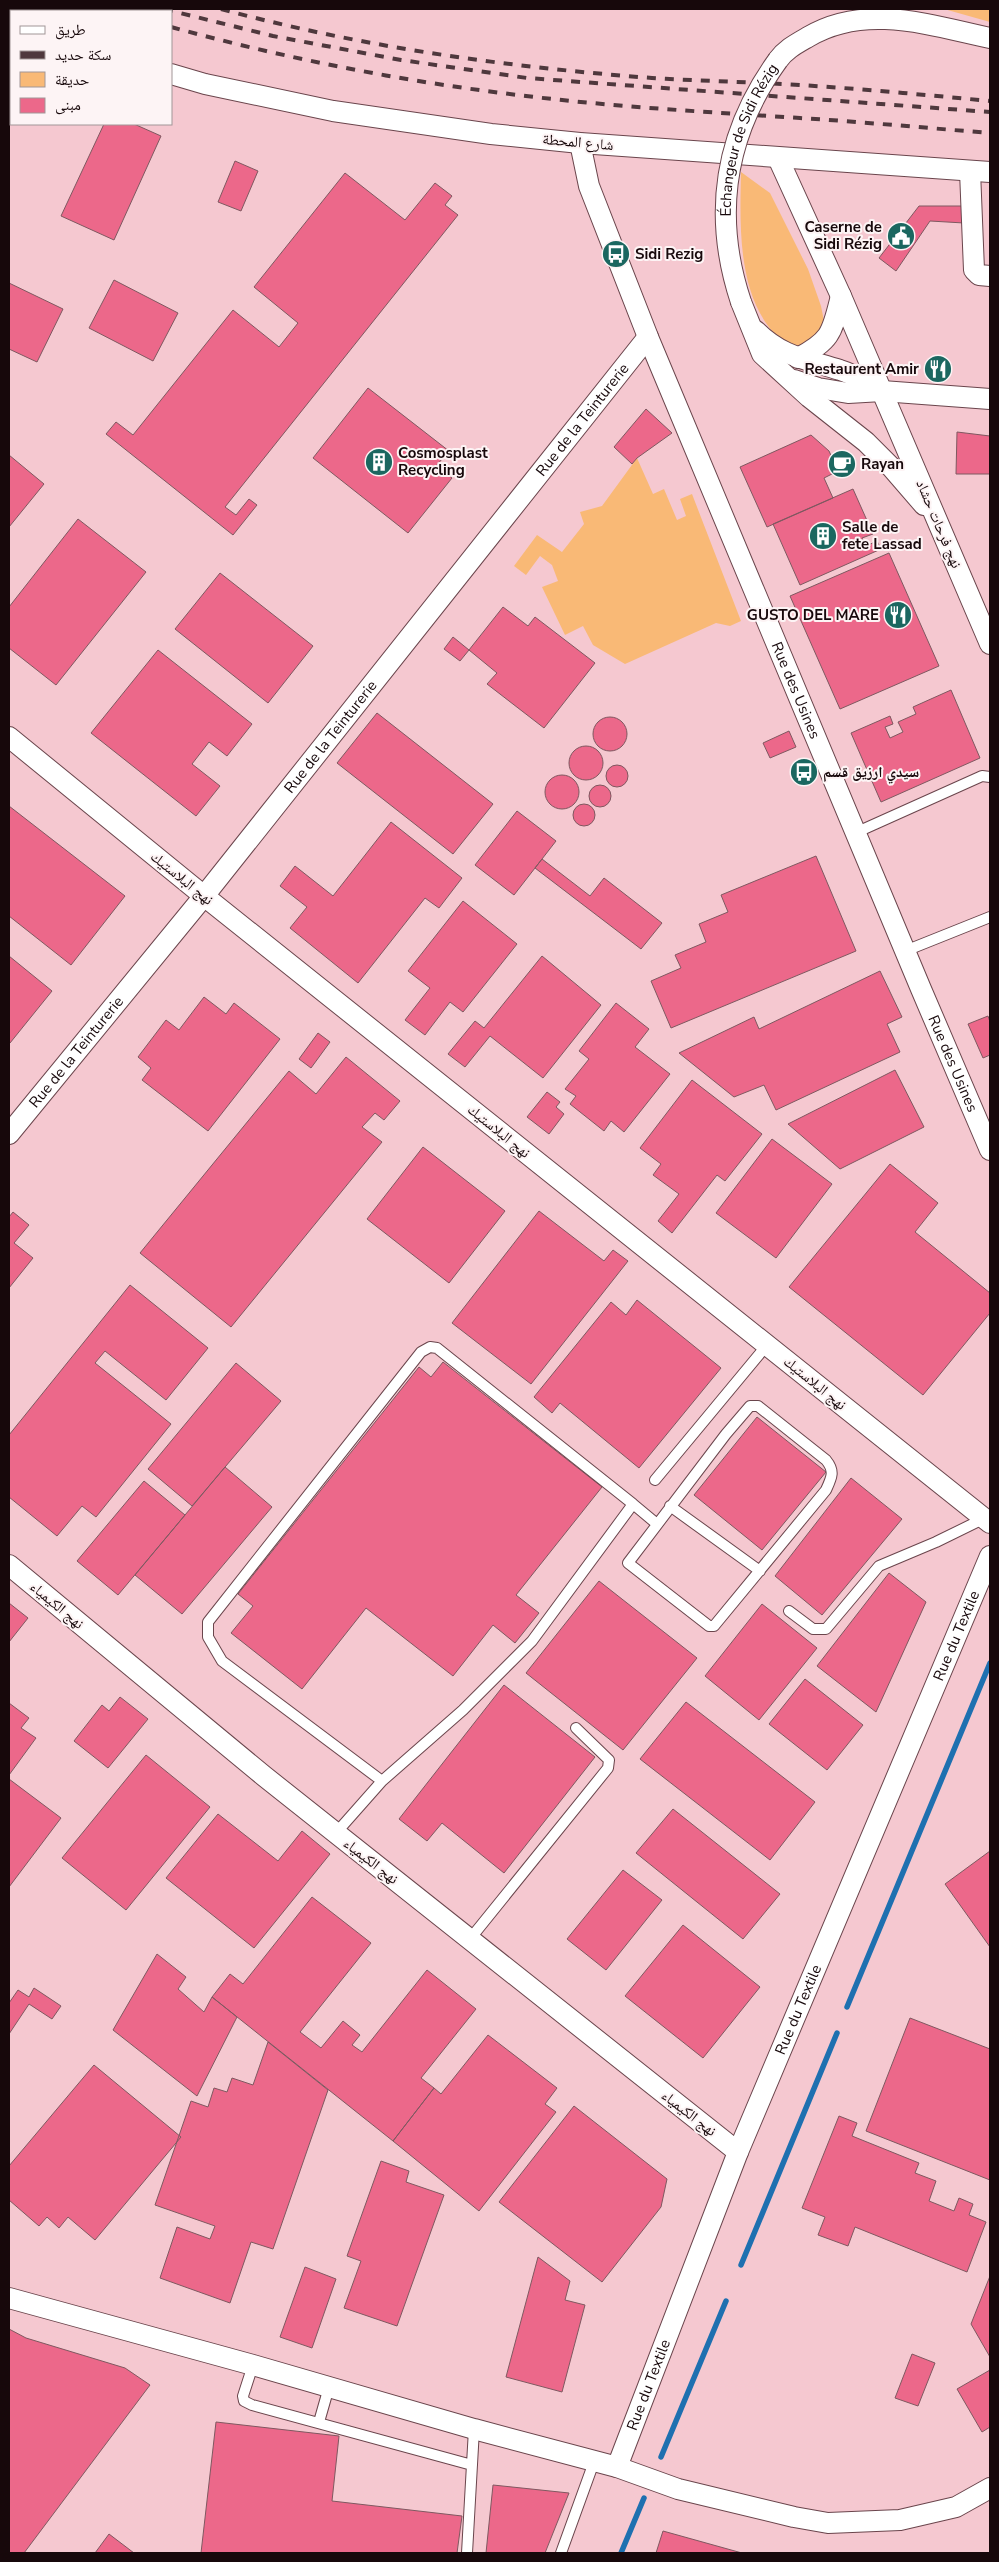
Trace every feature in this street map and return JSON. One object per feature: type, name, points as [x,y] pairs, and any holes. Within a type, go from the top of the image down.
[{"type":"street","name":"Échangeur de Sidi Rézig","points":[[752,326],[741,302],[731,272],[725,230],[727,177],[734,142],[760,84],[785,50],[825,27],[860,18],[901,19],[990,38]]},
{"type":"street","name":"شارع المحطة","points":[[172,74],[265,98],[333,111],[491,134],[580,143],[990,172]]},
{"type":"street","name":"Rue des Usines","points":[[580,143],[589,186],[648,337],[855,833],[990,1150]]},
{"type":"street","name":"نهج فرحات حشاد","points":[[778,158],[841,296],[990,644]]},
{"type":"street","points":[[970,171],[974,261],[977,274],[990,276]]},
{"type":"street","points":[[798,358],[820,346],[830,334],[841,296]]},
{"type":"street","points":[[752,326],[770,345],[798,358],[842,370],[882,390]]},
{"type":"street","points":[[752,326],[762,354],[866,442],[892,468],[937,520]]},
{"type":"street","name":"Rue de la Teinturerie","points":[[9,1134],[204,896],[648,337]]},
{"type":"street","points":[[787,377],[818,388],[848,393],[882,390],[990,399]]},
{"type":"street","name":"نهج البلاستيك","points":[[9,737],[204,896],[988,1521]]},
{"type":"street","name":"Rue du Textile","points":[[617,2467],[738,2152],[990,1556]]},
{"type":"street","name":"نهج الكيمياء","points":[[9,1565],[336,1833],[738,2152]]},
{"type":"street","points":[[9,2298],[253,2365],[474,2430],[617,2467],[678,2489],[828,2523],[900,2520],[922,2516],[956,2507],[990,2488]]},
{"type":"lane","points":[[855,833],[982,776],[990,777]]},
{"type":"lane","points":[[905,951],[990,917]]},
{"type":"lane","points":[[655,1480],[767,1345]]},
{"type":"lane","points":[[382,1781],[222,1661],[208,1637],[208,1622],[421,1352],[430,1347],[437,1348],[657,1524]]},
{"type":"lane","points":[[750,1406],[758,1406],[826,1460],[832,1467],[833,1475],[826,1490],[714,1626],[706,1625],[628,1563],[657,1524],[726,1434],[750,1406]]},
{"type":"lane","points":[[336,1833],[382,1781],[464,1710],[532,1641],[633,1504]]},
{"type":"lane","points":[[670,1506],[760,1571]]},
{"type":"lane","points":[[790,1611],[813,1629],[826,1629],[865,1580],[879,1566],[988,1521]]},
{"type":"lane","points":[[470,1939],[608,1768],[609,1760],[576,1728]]},
{"type":"lane","points":[[253,2365],[243,2396],[244,2401],[472,2464]]},
{"type":"lane","points":[[319,2422],[329,2387]]},
{"type":"lane","points":[[467,2553],[474,2430]]},
{"type":"lane","points":[[561,2553],[594,2462]]},
{"type":"green space","points":[[944,9],[990,9],[990,22]]},
{"type":"green space","points":[[741,172],[770,193],[808,269],[821,306],[825,326],[816,339],[797,346],[787,345],[772,331],[752,296],[743,255],[741,234]]},
{"type":"green space","points":[[637,458],[653,494],[664,489],[677,520],[686,516],[680,499],[692,494],[741,621],[730,626],[716,623],[625,664],[593,645],[583,626],[565,635],[542,587],[558,581],[552,565],[540,556],[526,575],[514,566],[537,535],[562,552],[584,524],[580,512],[602,506]]},
{"type":"building","points":[[104,125],[136,125],[161,136],[114,240],[61,216]]},
{"type":"building","points":[[235,161],[258,171],[241,211],[218,202]]},
{"type":"building","points":[[345,173],[405,220],[435,183],[452,196],[445,205],[458,215],[225,507],[236,515],[249,499],[257,505],[233,535],[106,434],[116,422],[133,435],[233,310],[279,347],[298,323],[254,287]]},
{"type":"building","points":[[919,206],[964,206],[964,223],[930,221],[896,271],[879,258]]},
{"type":"building","points":[[114,280],[178,313],[153,361],[89,328]]},
{"type":"building","points":[[9,283],[63,309],[37,362],[9,349]]},
{"type":"building","name":"Cosmosplast Recycling","points":[[368,388],[449,451],[436,466],[452,478],[408,533],[313,458]]},
{"type":"building","points":[[646,409],[672,433],[637,458],[632,464],[614,447]]},
{"type":"building","points":[[957,432],[990,436],[990,474],[956,474]]},
{"type":"building","points":[[811,435],[829,451],[838,471],[824,478],[833,498],[767,527],[740,467]]},
{"type":"building","points":[[9,455],[44,484],[9,527]]},
{"type":"building","name":"Salle de fete Lassad","points":[[853,489],[873,534],[862,538],[866,546],[877,541],[881,549],[800,585],[773,524]]},
{"type":"building","points":[[78,519],[146,572],[56,685],[9,648],[9,607]]},
{"type":"building","points":[[889,553],[939,666],[840,709],[790,596]]},
{"type":"building","points":[[220,573],[313,646],[268,703],[175,629]]},
{"type":"building","points":[[503,607],[528,626],[535,617],[595,663],[544,728],[487,684],[497,673],[469,650]]},
{"type":"building","points":[[453,637],[469,650],[460,661],[444,649]]},
{"type":"building","points":[[158,650],[252,724],[227,756],[209,742],[192,764],[220,786],[196,816],[91,733]]},
{"type":"building","points":[[951,690],[980,758],[881,802],[851,733],[890,716],[893,724],[885,727],[890,738],[903,732],[898,722],[916,714],[913,707]]},
{"type":"building","points":[[377,713],[493,804],[453,854],[337,763]]},
{"type":"building","points":[[610,717],[622,722],[627,734],[622,746],[610,751],[598,746],[593,734],[598,722]]},
{"type":"building","points":[[789,731],[796,747],[770,758],[763,743]]},
{"type":"building","points":[[586,746],[598,751],[603,763],[598,775],[586,780],[574,775],[569,763],[574,751]]},
{"type":"building","points":[[617,765],[625,768],[628,776],[625,784],[617,787],[609,784],[606,776],[609,768]]},
{"type":"building","points":[[562,775],[574,780],[579,792],[574,804],[562,809],[550,804],[545,792],[550,780]]},
{"type":"building","points":[[600,785],[608,788],[611,796],[608,804],[600,807],[592,804],[589,796],[592,788]]},
{"type":"building","points":[[584,804],[592,807],[595,815],[592,823],[584,826],[576,823],[573,815],[576,807]]},
{"type":"building","points":[[9,806],[125,896],[71,965],[9,916]]},
{"type":"building","points":[[517,811],[556,841],[514,895],[475,865]]},
{"type":"building","points":[[391,822],[462,878],[439,908],[425,898],[358,983],[290,928],[307,907],[280,886],[295,866],[333,896]]},
{"type":"building","points":[[816,856],[856,951],[671,1028],[651,981],[681,968],[675,955],[706,942],[699,924],[728,912],[721,895]]},
{"type":"building","points":[[542,859],[590,896],[604,878],[662,923],[641,949],[535,868]]},
{"type":"building","points":[[463,901],[517,944],[463,1012],[450,1002],[425,1035],[405,1020],[430,988],[408,971]]},
{"type":"building","points":[[9,956],[52,991],[10,1043],[9,1041]]},
{"type":"building","points":[[542,956],[601,1005],[543,1078],[490,1036],[465,1067],[448,1054],[475,1021],[484,1028]]},
{"type":"building","points":[[880,971],[902,1017],[887,1024],[900,1052],[776,1110],[764,1085],[734,1097],[679,1053],[754,1017],[759,1029]]},
{"type":"building","points":[[204,997],[226,1014],[234,1003],[280,1039],[208,1131],[142,1080],[151,1068],[138,1057],[166,1020],[179,1030]]},
{"type":"building","points":[[616,1003],[649,1029],[635,1047],[670,1074],[624,1132],[611,1121],[604,1131],[570,1104],[576,1096],[565,1089],[589,1059],[579,1051]]},
{"type":"building","points":[[988,1016],[990,1022],[990,1055],[983,1058],[968,1024]]},
{"type":"building","points":[[318,1033],[330,1042],[311,1068],[299,1059]]},
{"type":"building","points":[[346,1057],[400,1101],[384,1120],[375,1113],[362,1127],[382,1142],[231,1327],[140,1253],[289,1071],[316,1094]]},
{"type":"building","points":[[895,1070],[924,1127],[840,1169],[788,1124]]},
{"type":"building","points":[[692,1080],[762,1134],[725,1181],[717,1175],[672,1233],[658,1221],[679,1194],[653,1175],[661,1164],[640,1148]]},
{"type":"building","points":[[547,1092],[560,1102],[556,1107],[564,1114],[549,1134],[527,1117]]},
{"type":"building","points":[[772,1139],[832,1184],[776,1258],[716,1213]]},
{"type":"building","points":[[423,1147],[505,1211],[449,1283],[367,1219]]},
{"type":"building","points":[[890,1164],[938,1203],[915,1232],[990,1293],[990,1313],[923,1395],[789,1287]]},
{"type":"building","points":[[539,1211],[604,1261],[613,1250],[628,1261],[531,1384],[452,1323]]},
{"type":"building","points":[[13,1212],[29,1225],[14,1243],[33,1258],[9,1288],[9,1217]]},
{"type":"building","points":[[130,1285],[208,1348],[166,1400],[105,1351],[95,1363],[171,1424],[96,1517],[82,1506],[57,1536],[9,1497],[9,1435]]},
{"type":"building","points":[[637,1300],[721,1368],[639,1468],[560,1403],[552,1413],[534,1397],[611,1302],[626,1315]]},
{"type":"building","points":[[443,1362],[602,1487],[516,1595],[539,1613],[515,1643],[493,1625],[453,1676],[366,1608],[302,1689],[231,1633],[253,1606],[238,1594],[419,1367],[431,1377]]},
{"type":"building","points":[[236,1363],[281,1401],[192,1506],[148,1469]]},
{"type":"building","points":[[757,1417],[826,1472],[762,1550],[694,1495]]},
{"type":"building","points":[[225,1467],[272,1507],[182,1614],[135,1575]]},
{"type":"building","points":[[851,1478],[902,1519],[822,1615],[775,1576]]},
{"type":"building","points":[[144,1481],[185,1515],[118,1595],[77,1561]]},
{"type":"building","points":[[889,1573],[926,1602],[876,1712],[817,1666]]},
{"type":"building","points":[[599,1581],[697,1658],[623,1750],[526,1673]]},
{"type":"building","points":[[9,1603],[28,1618],[9,1642]]},
{"type":"building","points":[[762,1604],[817,1648],[759,1720],[705,1676]]},
{"type":"building","points":[[805,1679],[863,1725],[827,1770],[769,1724]]},
{"type":"building","points":[[504,1685],[595,1757],[504,1873],[442,1823],[427,1841],[399,1819]]},
{"type":"building","points":[[120,1697],[148,1719],[108,1768],[74,1741],[102,1705],[109,1711]]},
{"type":"building","points":[[686,1702],[815,1802],[770,1860],[640,1759]]},
{"type":"building","points":[[9,1703],[29,1718],[21,1728],[36,1738],[9,1775]]},
{"type":"building","points":[[146,1755],[210,1807],[126,1910],[62,1858]]},
{"type":"building","points":[[9,1779],[61,1818],[9,1887]]},
{"type":"building","points":[[673,1809],[780,1894],[743,1939],[636,1853]]},
{"type":"building","points":[[218,1814],[278,1861],[302,1831],[330,1854],[254,1948],[166,1878]]},
{"type":"building","points":[[990,1851],[990,1947],[945,1884]]},
{"type":"building","points":[[623,1870],[662,1900],[606,1970],[567,1939]]},
{"type":"building","points":[[312,1897],[371,1943],[300,2032],[321,2048],[343,2021],[360,2035],[352,2045],[362,2052],[427,1970],[476,2009],[421,2078],[434,2088],[393,2141],[212,1997],[230,1974],[243,1984]]},
{"type":"building","points":[[683,1925],[760,1987],[703,2058],[625,1996]]},
{"type":"building","points":[[157,1954],[186,1977],[178,1989],[204,2012],[212,1997],[237,2017],[197,2096],[113,2030]]},
{"type":"building","points":[[34,1988],[61,2006],[52,2019],[29,2004],[9,2034],[9,2003],[18,1990],[29,1997]]},
{"type":"building","points":[[910,2018],[990,2049],[990,2180],[866,2131]]},
{"type":"building","points":[[488,2035],[557,2088],[545,2104],[556,2112],[479,2211],[393,2141],[434,2088],[441,2094]]},
{"type":"building","points":[[268,2042],[328,2090],[273,2249],[251,2242],[230,2303],[160,2278],[177,2227],[210,2239],[215,2226],[155,2205],[191,2101],[208,2107],[214,2088],[227,2092],[232,2078],[253,2085]]},
{"type":"building","points":[[94,2065],[181,2137],[95,2240],[68,2217],[59,2228],[47,2217],[39,2226],[9,2200],[9,2166]]},
{"type":"building","points":[[574,2106],[667,2179],[661,2207],[602,2282],[499,2202]]},
{"type":"building","points":[[839,2116],[857,2123],[852,2136],[919,2163],[915,2173],[936,2181],[929,2201],[954,2211],[959,2198],[973,2204],[969,2215],[986,2222],[967,2272],[855,2227],[848,2246],[818,2235],[825,2217],[802,2208]]},
{"type":"building","points":[[381,2161],[409,2171],[406,2182],[444,2195],[397,2326],[344,2308],[361,2261],[347,2256]]},
{"type":"building","points":[[538,2257],[570,2281],[565,2300],[585,2305],[562,2392],[506,2377]]},
{"type":"building","points":[[305,2267],[336,2279],[312,2348],[280,2337]]},
{"type":"building","points":[[990,2276],[990,2357],[971,2324]]},
{"type":"building","points":[[9,2329],[26,2338],[125,2368],[150,2385],[24,2553],[9,2553]]},
{"type":"building","points":[[912,2354],[935,2363],[918,2406],[895,2398]]},
{"type":"building","points":[[990,2370],[990,2427],[982,2432],[957,2389]]},
{"type":"building","points":[[216,2422],[339,2436],[332,2501],[462,2516],[457,2553],[201,2553]]},
{"type":"building","points":[[493,2485],[569,2493],[545,2553],[486,2553]]},
{"type":"building","points":[[663,2531],[742,2553],[656,2553]]},
{"type":"building","points":[[109,2534],[134,2553],[95,2553]]},
{"type":"waterway","points":[[847,2007],[990,1663]]},
{"type":"waterway","points":[[741,2265],[837,2033]]},
{"type":"waterway","points":[[661,2457],[726,2301]]},
{"type":"waterway","points":[[621,2553],[644,2498]]},
{"type":"railway","points":[[105,9],[110,10]]},
{"type":"railway","points":[[164,9],[168,10]]},
{"type":"railway","points":[[221,9],[381,45],[543,68],[652,78],[847,88],[990,101]]},
{"type":"railway","points":[[172,11],[273,36],[401,60],[527,78],[990,112]]},
{"type":"railway","points":[[172,27],[215,39],[347,68],[481,90],[628,106],[990,133]]},
{"type":"place","name":"Caserne de Sidi Rézig","points":[[901,236]]},
{"type":"place","name":"Sidi Rezig","points":[[616,254]]},
{"type":"place","name":"Restaurent Amir","points":[[938,369]]},
{"type":"place","name":"Cosmosplast Recycling","points":[[379,462]]},
{"type":"place","name":"Rayan","points":[[842,464]]},
{"type":"place","name":"Salle de fete Lassad","points":[[823,536]]},
{"type":"place","name":"GUSTO DEL MARE","points":[[898,615]]},
{"type":"place","name":"سيدي ارزيق قسم","points":[[804,772]]}]
